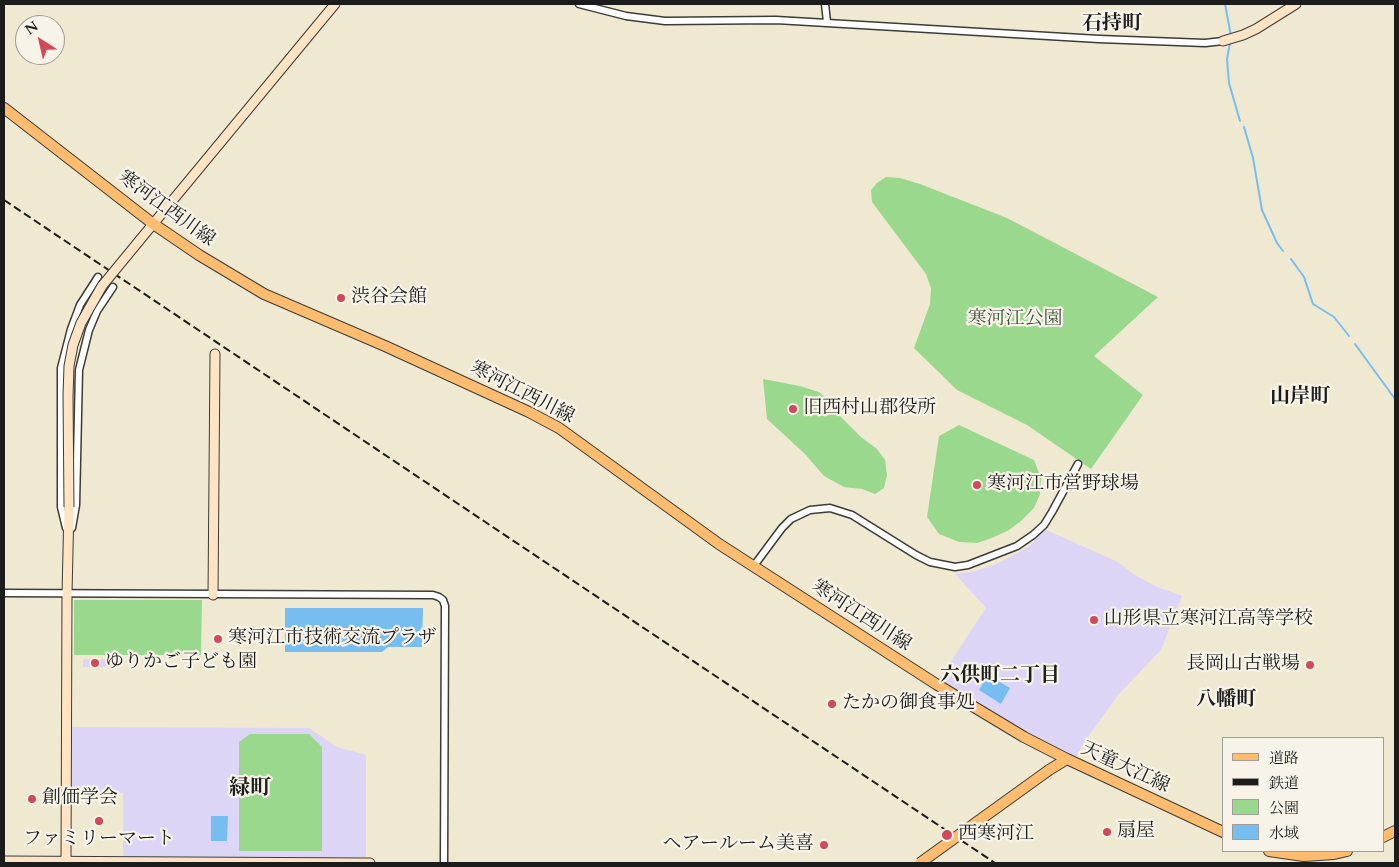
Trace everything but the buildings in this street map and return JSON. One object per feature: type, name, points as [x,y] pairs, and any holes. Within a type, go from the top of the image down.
[{"type":"main road","name":"寒河江西川線","points":[[4,108],[152,223],[264,294],[385,346],[529,412],[559,428],[753,567],[936,684],[1024,737],[1067,759]]},
{"type":"main road","name":"天童大江線","points":[[920,863],[1067,759],[1222,832]]},
{"type":"main road","points":[[1276,852],[1304,856],[1343,852]]},
{"type":"street","points":[[66,862],[67,594],[69,542],[68,396],[69,366],[73,345],[81,323],[102,286],[152,223],[194,176],[335,4]]},
{"type":"street","points":[[579,4],[626,16],[665,21],[776,20],[827,22],[1100,39],[1205,43],[1229,39],[1256,29],[1296,4]]},
{"type":"street","points":[[825,4],[827,22]]},
{"type":"street","points":[[69,542],[62,507],[61,368],[71,329],[80,305],[98,277]]},
{"type":"street","points":[[69,542],[76,505],[79,370],[88,330],[97,311],[113,287]]},
{"type":"street","points":[[213,595],[215,354]]},
{"type":"street","points":[[753,567],[791,519],[810,510],[824,508],[841,510],[852,514],[930,562],[955,567],[968,565],[1017,546],[1044,525],[1078,464]]},
{"type":"street","points":[[4,593],[433,595],[443,600],[445,606],[444,863]]},
{"type":"street","points":[[4,861],[370,863]]},
{"type":"shaded area","name":"山形県立寒河江高等学校","points":[[1044,529],[1118,562],[1135,575],[1155,586],[1182,596],[1161,650],[1118,695],[1073,762],[936,684],[986,608],[955,574],[972,572],[1008,558],[1031,545]]},
{"type":"shaded area","name":"ゆりかご子ども園","points":[[83,659],[106,659],[106,667],[83,667]]},
{"type":"shaded area","points":[[71,727],[309,728],[337,747],[366,755],[366,857],[123,857],[123,793],[70,793]]},
{"type":"green space","name":"寒河江公園","points":[[886,177],[900,178],[920,184],[1007,218],[1158,297],[1094,356],[1143,395],[1091,469],[1027,425],[957,390],[914,348],[930,304],[931,288],[926,274],[872,202],[871,190]]},
{"type":"green space","points":[[763,379],[800,386],[819,392],[827,399],[837,413],[861,437],[877,449],[885,460],[887,475],[884,488],[875,494],[862,489],[844,487],[824,476],[805,454],[767,419]]},
{"type":"green space","points":[[959,425],[1034,460],[1041,478],[1040,494],[1034,508],[1009,530],[977,543],[959,542],[939,534],[927,517],[939,436]]},
{"type":"green space","points":[[74,600],[202,600],[201,655],[74,655]]},
{"type":"green space","points":[[250,734],[309,734],[322,747],[322,851],[239,851],[239,742]]},
{"type":"water","points":[[285,608],[423,608],[422,647],[388,647],[382,652],[285,652]]},
{"type":"water","points":[[988,675],[1010,688],[1001,704],[979,690]]},
{"type":"water","points":[[211,816],[228,816],[227,841],[211,841]]},
{"type":"waterway","points":[[1225,4],[1231,36]]},
{"type":"waterway","points":[[1230,43],[1227,59],[1229,83],[1240,121]]},
{"type":"waterway","points":[[1244,127],[1253,158],[1262,210],[1277,243],[1283,251]]},
{"type":"waterway","points":[[1291,259],[1304,277],[1313,304],[1334,317],[1349,336]]},
{"type":"waterway","points":[[1355,344],[1395,399]]},
{"type":"railway","points":[[4,200],[995,863]]},
{"type":"place","name":"渋谷会館","points":[[341,298]]},
{"type":"place","name":"旧西村山郡役所","points":[[793,409]]},
{"type":"place","name":"寒河江市営野球場","points":[[977,485]]},
{"type":"place","name":"山形県立寒河江高等学校","points":[[1094,620]]},
{"type":"place","name":"寒河江市技術交流プラザ","points":[[218,639]]},
{"type":"place","name":"ゆりかご子ども園","points":[[95,663]]},
{"type":"place","name":"長岡山古戦場","points":[[1310,665]]},
{"type":"place","name":"たかの御食事処","points":[[832,704]]},
{"type":"place","name":"創価学会","points":[[32,799]]},
{"type":"place","name":"ファミリーマート","points":[[99,821]]},
{"type":"place","name":"扇屋","points":[[1107,832]]},
{"type":"place","name":"西寒河江","points":[[947,835]]},
{"type":"place","name":"ヘアールーム美喜","points":[[824,845]]},
{"type":"district","name":"石持町","points":[[1112,24]]},
{"type":"district","name":"山岸町","points":[[1300,397]]},
{"type":"district","name":"六供町二丁目","points":[[1000,676]]},
{"type":"district","name":"八幡町","points":[[1226,700]]},
{"type":"district","name":"緑町","points":[[250,789]]}]
